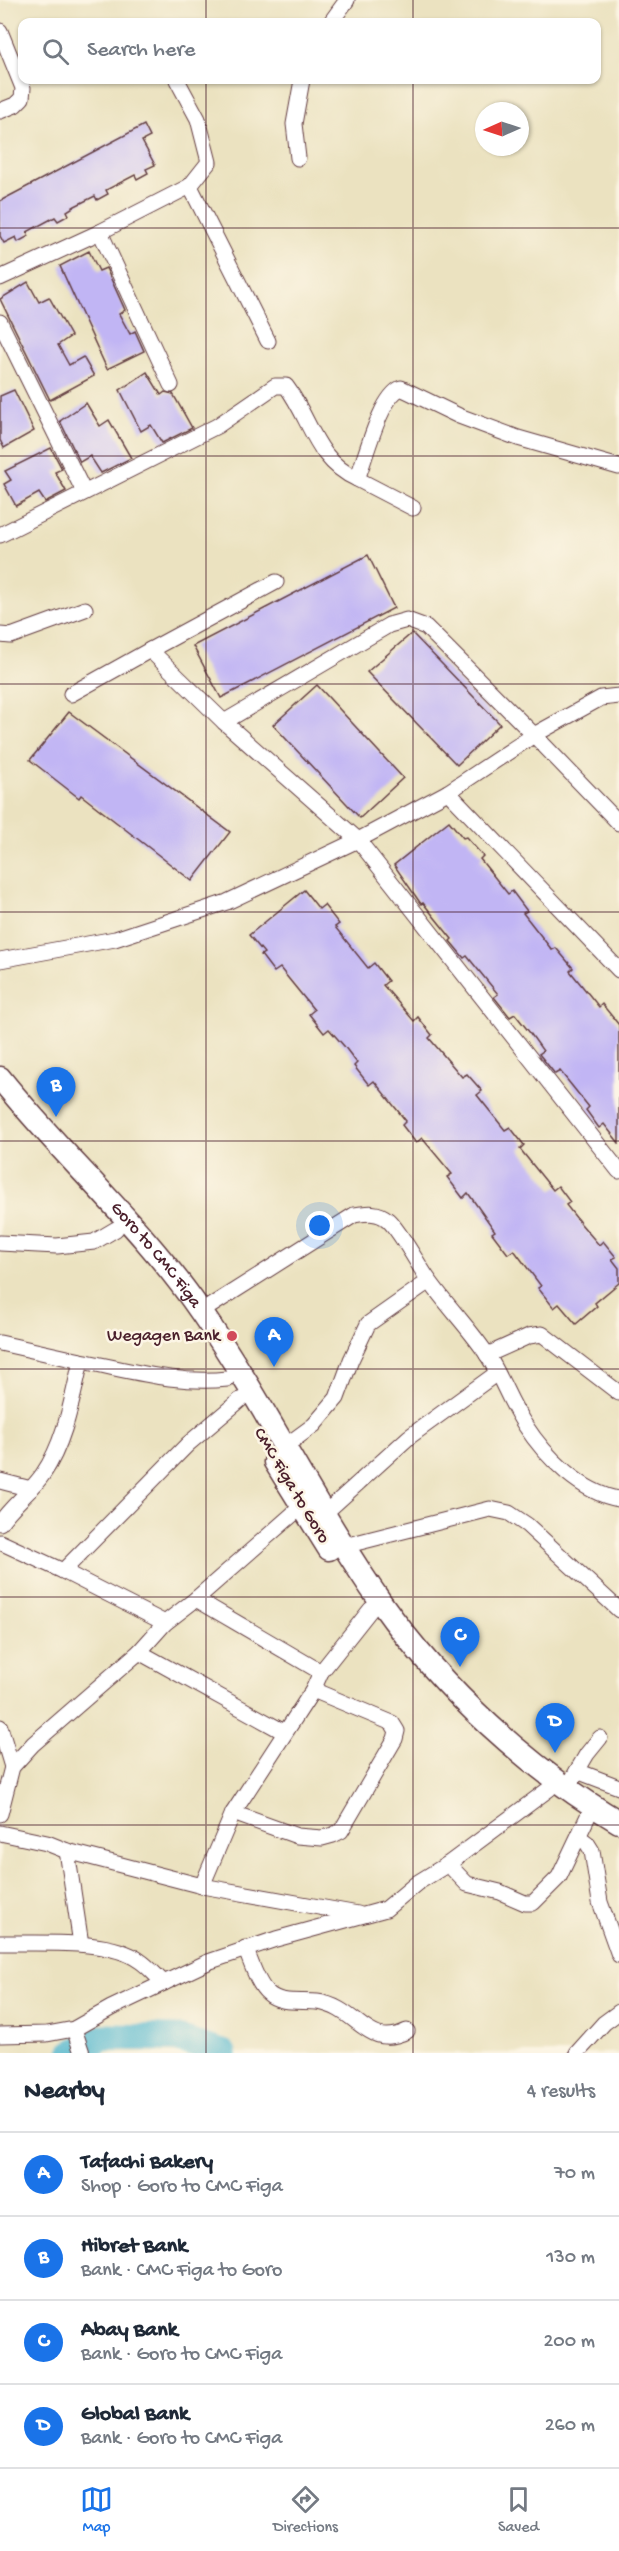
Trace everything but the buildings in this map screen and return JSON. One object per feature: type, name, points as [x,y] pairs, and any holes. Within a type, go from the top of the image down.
[{"type":"main road","name":"Goro to CMC Figa","points":[[0,1077],[157,1256],[201,1312],[382,1604],[431,1664],[482,1716],[562,1782]]},
{"type":"main road","name":"CMC Figa to Goro","points":[[0,1099],[170,1289],[202,1335],[301,1507],[371,1609],[422,1671],[477,1728],[562,1782],[603,1817],[619,1837]]},
{"type":"street","points":[[334,18],[347,0]]},
{"type":"street","points":[[0,31],[18,78]]},
{"type":"street","points":[[0,111],[15,105],[22,98],[20,84]]},
{"type":"street","points":[[0,278],[100,232],[190,186],[208,162],[198,119],[179,84]]},
{"type":"street","points":[[298,158],[294,123],[301,84]]},
{"type":"street","points":[[190,186],[268,341]]},
{"type":"street","points":[[100,232],[171,385]]},
{"type":"street","points":[[0,322],[84,492]]},
{"type":"street","points":[[0,535],[217,426],[275,386],[286,386],[332,464],[413,508]]},
{"type":"street","points":[[357,479],[386,407],[394,391],[401,388],[459,416],[508,435],[619,467]]},
{"type":"street","points":[[71,694],[276,582]]},
{"type":"street","points":[[0,635],[11,636],[85,609]]},
{"type":"street","points":[[224,722],[389,625],[407,620],[426,627],[619,823]]},
{"type":"street","points":[[150,650],[224,722],[358,840],[619,1171]]},
{"type":"street","points":[[0,960],[115,939],[227,902],[358,840],[448,792],[534,735],[602,698],[619,696]]},
{"type":"street","points":[[448,792],[619,970]]},
{"type":"street","points":[[201,1312],[354,1215],[372,1212],[388,1220],[429,1281],[487,1355],[525,1425],[545,1450],[565,1470],[587,1486],[605,1497],[619,1499]]},
{"type":"street","points":[[0,1243],[57,1246],[94,1242],[116,1229]]},
{"type":"street","points":[[284,1447],[314,1425],[337,1398],[368,1324],[429,1281]]},
{"type":"street","points":[[487,1355],[528,1336],[542,1334],[619,1393]]},
{"type":"street","points":[[0,1343],[81,1361],[177,1378],[227,1379]]},
{"type":"street","points":[[0,1522],[43,1474],[61,1436],[81,1361]]},
{"type":"street","points":[[325,1513],[409,1437],[497,1373]]},
{"type":"street","points":[[63,1571],[188,1444],[240,1400]]},
{"type":"street","points":[[0,1481],[31,1490]]},
{"type":"street","points":[[0,1814],[12,1767],[33,1744],[139,1652],[165,1623],[196,1599],[301,1507]]},
{"type":"street","points":[[344,1546],[490,1509],[509,1513],[527,1525],[619,1611]]},
{"type":"street","points":[[0,1542],[165,1623]]},
{"type":"street","points":[[196,1599],[321,1672]]},
{"type":"street","points":[[202,1886],[233,1813],[313,1690],[321,1672],[371,1609]]},
{"type":"street","points":[[139,1652],[284,1732]]},
{"type":"street","points":[[233,1813],[297,1836],[322,1838],[341,1831],[394,1739],[396,1726],[313,1690]]},
{"type":"street","points":[[0,1727],[12,1767]]},
{"type":"street","points":[[0,2035],[47,2034],[74,2030],[208,1962],[245,1948],[386,1909],[417,1882],[448,1864],[562,1782],[600,1738]]},
{"type":"street","points":[[562,1782],[619,1787]]},
{"type":"street","points":[[448,1864],[467,1884],[500,1892],[525,1903],[533,1903],[559,1877],[579,1837],[603,1817]]},
{"type":"street","points":[[0,1833],[47,1843],[67,1851],[202,1886],[365,1915]]},
{"type":"street","points":[[579,1837],[592,1851],[600,1902],[619,1955]]},
{"type":"street","points":[[67,1851],[81,1944]]},
{"type":"street","points":[[0,1943],[81,1944],[127,1953],[140,1960],[164,1983]]},
{"type":"street","points":[[245,1948],[266,1992],[278,2000],[317,2002],[334,2006],[376,2036],[389,2038],[407,2031]]},
{"type":"street","points":[[577,2053],[604,2023],[619,2012]]},
{"type":"street","points":[[74,2030],[81,2050]]},
{"type":"waterway","points":[[72,2053],[105,2037],[176,2038],[223,2053]]},
{"type":"place","name":"Hibret Bank","points":[[56,1117]]},
{"type":"place","name":"Wegagen Bank","points":[[232,1336]]},
{"type":"place","name":"Tafachi Bakery","points":[[274,1367]]},
{"type":"place","name":"Abay Bank","points":[[460,1667]]},
{"type":"place","name":"Global Bank","points":[[555,1753]]}]
